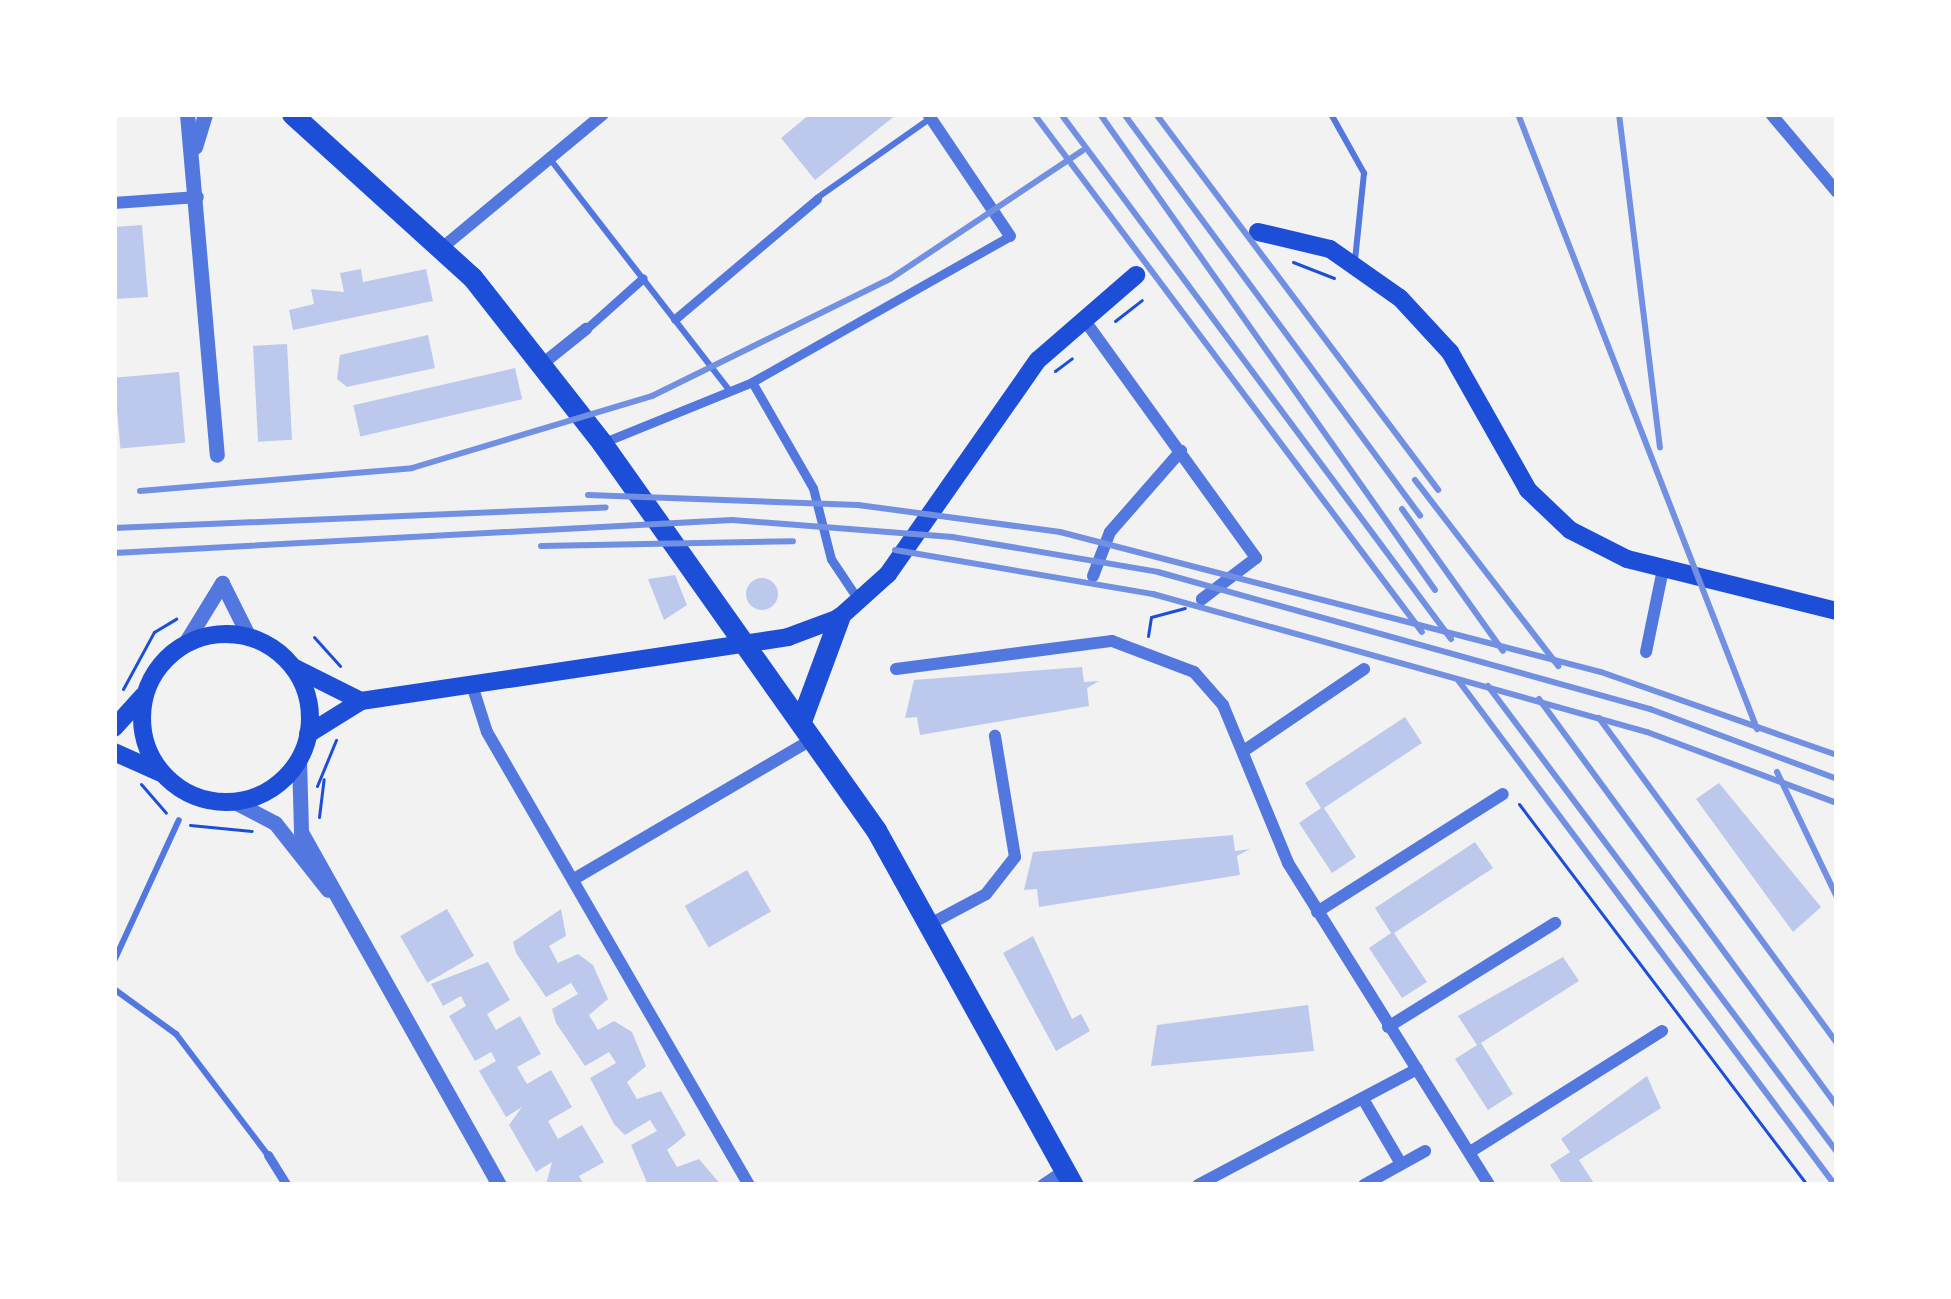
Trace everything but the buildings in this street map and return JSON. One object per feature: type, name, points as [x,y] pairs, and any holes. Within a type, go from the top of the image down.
[{"type":"highway","points":[[292,114],[443,247],[602,443],[807,730],[932,922],[1069,1177]]},
{"type":"highway","points":[[807,730],[813,671],[839,618]]},
{"type":"main road","points":[[1258,232],[1354,263],[1450,352],[1539,504],[1582,538],[1663,569],[1837,610]]},
{"type":"main road","points":[[308,734],[340,721],[361,701],[740,640],[839,618],[860,602],[1031,368],[1083,317],[1136,275]]},
{"type":"main road","points":[[114,728],[184,645],[249,637],[293,667],[361,701]]},
{"type":"main road","points":[[114,752],[233,801],[271,788],[299,759],[308,734],[293,667]]},
{"type":"main road","points":[[146,692],[145,739],[165,775]]},
{"type":"street","points":[[187,114],[195,147],[217,455]]},
{"type":"street","points":[[195,147],[205,114]]},
{"type":"street","points":[[443,247],[603,114]]},
{"type":"street","points":[[1771,114],[1837,192]]},
{"type":"street","points":[[602,443],[752,382],[1010,236],[929,116]]},
{"type":"street","points":[[114,203],[198,197]]},
{"type":"street","points":[[675,319],[817,199]]},
{"type":"street","points":[[541,364],[643,278]]},
{"type":"street","points":[[1083,317],[1256,558],[1202,598]]},
{"type":"street","points":[[752,382],[860,602]]},
{"type":"street","points":[[1093,576],[1110,532],[1181,452]]},
{"type":"street","points":[[1646,652],[1663,569]]},
{"type":"street","points":[[184,645],[222,583],[249,637]]},
{"type":"street","points":[[896,670],[1070,644],[1146,646],[1195,672],[1245,750],[1317,912],[1489,1185]]},
{"type":"street","points":[[1245,750],[1364,669]]},
{"type":"street","points":[[471,682],[487,732],[749,1185]]},
{"type":"street","points":[[574,879],[807,730]]},
{"type":"street","points":[[932,922],[986,894],[1015,857],[995,736]]},
{"type":"street","points":[[299,759],[306,778],[294,811],[330,892],[499,1185]]},
{"type":"street","points":[[1317,912],[1506,793]]},
{"type":"street","points":[[233,801],[275,823],[330,892]]},
{"type":"street","points":[[1388,1028],[1555,923]]},
{"type":"street","points":[[1470,1152],[1662,1030]]},
{"type":"street","points":[[1198,1185],[1366,1104],[1417,1069]]},
{"type":"street","points":[[1366,1104],[1401,1164]]},
{"type":"street","points":[[1364,1185],[1425,1151]]},
{"type":"street","points":[[268,1155],[287,1185]]},
{"type":"street","points":[[1042,1185],[1069,1177]]},
{"type":"lane","points":[[1331,114],[1364,173],[1354,263]]},
{"type":"lane","points":[[817,199],[929,116]]},
{"type":"lane","points":[[550,159],[730,391]]},
{"type":"lane","points":[[114,961],[179,820]]},
{"type":"lane","points":[[114,989],[176,1034],[268,1155]]},
{"type":"path","points":[[1280,258],[1352,285]]},
{"type":"path","points":[[1102,331],[1142,300]]},
{"type":"path","points":[[1060,375],[1083,345]]},
{"type":"path","points":[[1146,646],[1151,617],[1202,598]]},
{"type":"path","points":[[122,695],[163,622]]},
{"type":"path","points":[[317,861],[328,847],[313,825],[340,721]]},
{"type":"path","points":[[1506,793],[1807,1185]]},
{"type":"path","points":[[147,797],[179,820],[245,833],[275,823]]},
{"type":"railway","points":[[1034,114],[1422,632]]},
{"type":"railway","points":[[1061,114],[1451,639]]},
{"type":"railway","points":[[1100,114],[1435,590]]},
{"type":"railway","points":[[1124,114],[1420,516]]},
{"type":"railway","points":[[1156,114],[1438,490]]},
{"type":"railway","points":[[1518,114],[1757,729]]},
{"type":"railway","points":[[1619,114],[1660,447]]},
{"type":"railway","points":[[140,491],[412,468],[652,396],[890,279],[1082,151]]},
{"type":"railway","points":[[1415,480],[1558,666]]},
{"type":"railway","points":[[588,495],[858,505],[1060,532],[1601,672],[1837,755]]},
{"type":"railway","points":[[114,528],[606,507]]},
{"type":"railway","points":[[1402,509],[1503,651]]},
{"type":"railway","points":[[114,553],[732,520],[952,537],[1158,572],[1650,709],[1837,779]]},
{"type":"railway","points":[[541,546],[793,541]]},
{"type":"railway","points":[[895,550],[1153,594],[1647,732],[1837,803]]},
{"type":"railway","points":[[1458,680],[1835,1185]]},
{"type":"railway","points":[[1488,686],[1837,1152]]},
{"type":"railway","points":[[1539,699],[1837,1106]]},
{"type":"railway","points":[[1599,718],[1837,1043]]},
{"type":"railway","points":[[1777,772],[1837,897]]}]
